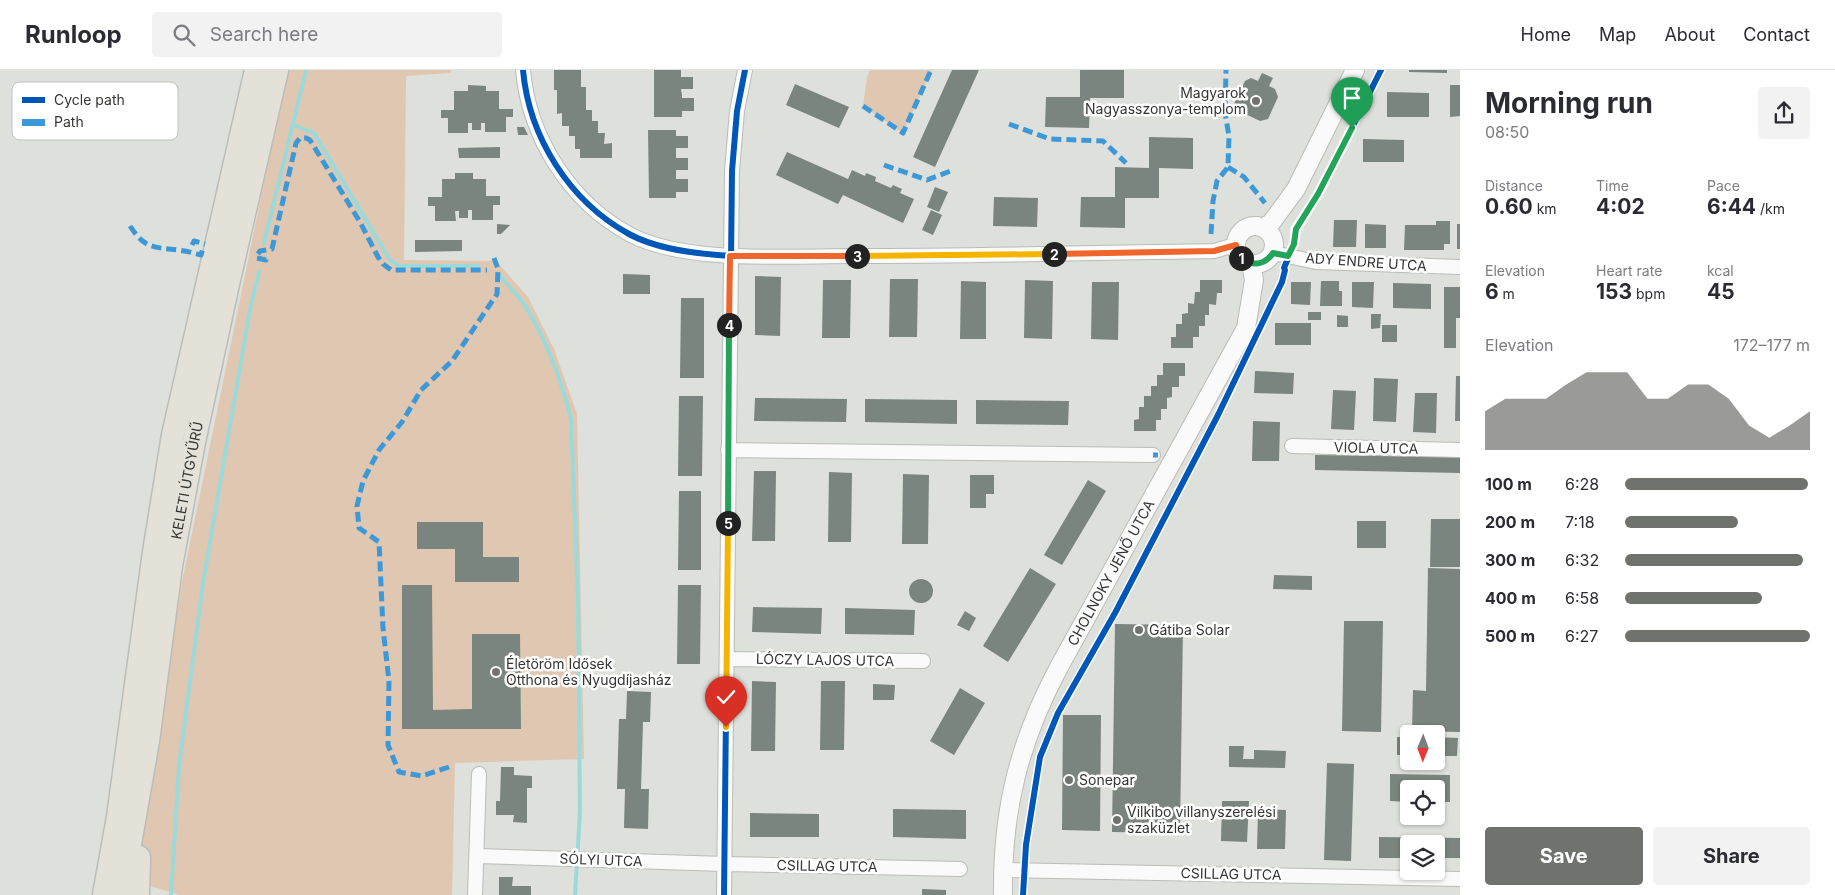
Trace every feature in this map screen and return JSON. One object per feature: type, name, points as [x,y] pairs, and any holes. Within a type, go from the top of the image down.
[{"type":"main road","name":"KELETI ÚTGYŰRŰ","points":[[104,895],[118,817],[154,552],[173,435],[256,70]]},
{"type":"main road","name":"KELETI ÚTGYŰRŰ","points":[[121,895],[148,741],[171,566],[194,442],[277,70]]},
{"type":"main road","points":[[138,895],[142,778]]},
{"type":"street","points":[[523,70],[528,106],[534,122],[566,179],[594,209],[630,234],[650,242],[678,249],[730,256],[958,256],[1214,251],[1236,245]]},
{"type":"street","points":[[724,895],[730,256],[734,141],[737,111],[745,70]]},
{"type":"street","points":[[1264,227],[1271,223],[1296,189],[1354,70]]},
{"type":"street","points":[[1251,225],[1264,227],[1269,230],[1274,241],[1273,253],[1262,263],[1251,264],[1240,257],[1236,245],[1240,232],[1251,225]]},
{"type":"street","name":"ADY ENDRE UTCA","points":[[1273,253],[1316,262],[1460,267]]},
{"type":"street","name":"CHOLNOKY JENŐ UTCA","points":[[1003,895],[1002,870],[1012,788],[1027,736],[1059,667],[1246,328],[1254,280],[1251,264]]},
{"type":"street","name":"VIOLA UTCA","points":[[1292,446],[1460,450]]},
{"type":"street","points":[[728,450],[1153,455]]},
{"type":"street","name":"LÓCZY LAJOS UTCA","points":[[727,658],[923,661]]},
{"type":"street","points":[[475,895],[479,774]]},
{"type":"street","name":"SÓLYI UTCA","points":[[477,856],[724,864]]},
{"type":"street","name":"CSILLAG UTCA","points":[[724,864],[960,869]]},
{"type":"street","name":"CSILLAG UTCA","points":[[1002,870],[1460,879]]},
{"type":"shaded area","points":[[287,70],[451,70],[451,73],[406,76],[404,260],[496,261],[528,297],[554,349],[577,414],[584,759],[455,763],[452,895],[180,895],[134,881],[182,582]]},
{"type":"shaded area","points":[[870,70],[932,70],[903,133],[863,106],[867,77]]},
{"type":"building","points":[[554,70],[581,70],[581,87],[586,87],[586,110],[592,110],[592,121],[598,121],[598,133],[605,133],[604,144],[612,143],[612,158],[580,158],[580,149],[575,149],[575,136],[569,136],[569,126],[562,126],[562,113],[557,114],[557,90],[554,90]]},
{"type":"building","points":[[654,70],[681,70],[681,77],[693,77],[693,89],[681,89],[682,98],[694,98],[694,111],[682,111],[682,117],[654,117]]},
{"type":"building","points":[[952,70],[979,70],[935,167],[913,157]]},
{"type":"building","points":[[1080,70],[1124,70],[1124,98],[1090,98],[1089,128],[1045,127],[1046,97],[1080,97]]},
{"type":"building","points":[[1409,70],[1447,70],[1447,73],[1409,72]]},
{"type":"building","name":"Magyarok Nagyasszonya-templom","points":[[1262,73],[1273,78],[1269,86],[1275,89],[1278,97],[1268,119],[1260,121],[1237,110],[1234,104],[1245,81],[1251,78],[1258,81]]},
{"type":"building","points":[[795,84],[849,107],[839,128],[786,105]]},
{"type":"building","points":[[468,85],[486,86],[486,91],[499,91],[499,109],[513,109],[513,117],[506,117],[506,132],[485,132],[485,123],[481,123],[481,130],[472,130],[472,123],[468,123],[468,133],[448,133],[448,118],[441,118],[441,110],[454,110],[454,91],[468,91]]},
{"type":"building","points":[[1450,85],[1460,85],[1460,116],[1450,117]]},
{"type":"building","points":[[1387,92],[1429,93],[1429,117],[1387,117]]},
{"type":"building","points":[[517,127],[524,127],[528,135],[518,135]]},
{"type":"building","points":[[648,130],[676,130],[676,136],[688,136],[688,148],[676,148],[676,158],[688,158],[688,170],[676,170],[676,179],[688,179],[688,192],[676,192],[676,198],[649,198]]},
{"type":"building","points":[[1149,137],[1193,138],[1193,169],[1159,168],[1159,198],[1125,198],[1125,228],[1080,227],[1081,197],[1115,197],[1115,167],[1149,168]]},
{"type":"building","points":[[1363,139],[1404,140],[1404,162],[1363,162]]},
{"type":"building","points":[[500,147],[500,158],[459,158],[458,148]]},
{"type":"building","points":[[787,152],[848,179],[852,170],[865,176],[866,173],[876,177],[875,181],[891,188],[893,185],[902,189],[900,193],[914,199],[903,223],[843,195],[838,204],[776,175]]},
{"type":"building","points":[[455,173],[473,173],[473,179],[486,179],[486,196],[500,196],[500,205],[493,205],[493,220],[472,220],[472,210],[468,210],[468,218],[459,218],[459,211],[455,211],[456,221],[435,221],[435,206],[428,206],[428,197],[442,197],[442,179],[455,179]]},
{"type":"building","points":[[935,187],[948,192],[939,212],[927,207]]},
{"type":"building","points":[[994,197],[1038,198],[1037,227],[993,226]]},
{"type":"building","points":[[931,210],[942,215],[933,235],[922,230]]},
{"type":"building","points":[[1334,220],[1357,220],[1356,247],[1333,247]]},
{"type":"building","points":[[1436,221],[1450,221],[1450,244],[1444,244],[1444,250],[1404,250],[1405,225],[1436,225]]},
{"type":"building","points":[[497,224],[510,225],[501,234],[497,234]]},
{"type":"building","points":[[1365,224],[1386,225],[1386,248],[1365,248]]},
{"type":"building","points":[[1457,224],[1460,224],[1460,249],[1457,249]]},
{"type":"building","points":[[415,240],[462,240],[462,251],[415,252]]},
{"type":"building","points":[[623,274],[650,275],[650,294],[623,294]]},
{"type":"building","points":[[755,276],[781,277],[780,336],[755,335]]},
{"type":"building","points":[[890,279],[918,279],[917,337],[889,337]]},
{"type":"building","points":[[823,280],[851,280],[850,338],[822,338]]},
{"type":"building","points":[[1025,280],[1053,281],[1052,339],[1024,338]]},
{"type":"building","points":[[1200,280],[1222,280],[1222,293],[1217,293],[1216,305],[1209,304],[1209,315],[1205,315],[1205,326],[1199,326],[1199,337],[1193,337],[1193,348],[1171,348],[1171,337],[1176,337],[1176,324],[1182,324],[1182,314],[1188,313],[1188,303],[1194,304],[1195,292],[1200,292]]},
{"type":"building","points":[[961,281],[986,282],[986,339],[960,339]]},
{"type":"building","points":[[1321,281],[1339,281],[1339,291],[1342,291],[1342,306],[1320,306]]},
{"type":"building","points":[[1092,282],[1119,282],[1118,340],[1091,339]]},
{"type":"building","points":[[1291,282],[1311,282],[1310,305],[1291,304]]},
{"type":"building","points":[[1352,282],[1374,282],[1373,308],[1352,307]]},
{"type":"building","points":[[1393,283],[1431,284],[1431,309],[1393,308]]},
{"type":"building","points":[[1444,287],[1460,287],[1460,318],[1456,318],[1456,348],[1444,348]]},
{"type":"building","points":[[681,298],[704,298],[704,378],[680,378]]},
{"type":"building","points":[[1308,312],[1321,312],[1321,320],[1308,320]]},
{"type":"building","points":[[1371,314],[1381,314],[1380,328],[1371,329]]},
{"type":"building","points":[[1337,315],[1348,316],[1348,327],[1337,327]]},
{"type":"building","points":[[1275,323],[1311,323],[1311,345],[1275,345]]},
{"type":"building","points":[[1382,325],[1397,325],[1397,342],[1382,342]]},
{"type":"building","points":[[1163,363],[1185,363],[1185,376],[1179,376],[1179,387],[1172,387],[1172,397],[1167,398],[1167,409],[1161,409],[1161,420],[1156,420],[1156,431],[1134,431],[1134,420],[1139,419],[1139,407],[1144,407],[1144,396],[1151,396],[1151,386],[1157,386],[1157,375],[1163,375]]},
{"type":"building","points":[[1255,371],[1294,373],[1293,394],[1254,393]]},
{"type":"building","points":[[1456,376],[1460,376],[1460,421],[1455,421]]},
{"type":"building","points":[[1374,378],[1398,379],[1396,422],[1373,421]]},
{"type":"building","points":[[1333,390],[1356,391],[1354,430],[1331,429]]},
{"type":"building","points":[[1415,393],[1437,393],[1436,433],[1413,432]]},
{"type":"building","points":[[679,396],[703,396],[702,476],[678,476]]},
{"type":"building","points":[[755,398],[847,399],[846,422],[754,421]]},
{"type":"building","points":[[865,399],[957,400],[957,424],[865,422]]},
{"type":"building","points":[[976,400],[1069,401],[1068,425],[976,424]]},
{"type":"building","points":[[1253,421],[1280,422],[1279,461],[1252,461]]},
{"type":"building","points":[[1315,455],[1460,457],[1460,473],[1315,470]]},
{"type":"building","points":[[754,471],[776,471],[775,541],[752,541]]},
{"type":"building","points":[[829,472],[852,473],[851,542],[828,542]]},
{"type":"building","points":[[903,474],[929,475],[928,544],[902,544]]},
{"type":"building","points":[[970,475],[994,475],[994,494],[986,494],[986,508],[970,508]]},
{"type":"building","points":[[1088,480],[1106,491],[1062,565],[1044,555]]},
{"type":"building","points":[[679,491],[701,491],[701,570],[678,570]]},
{"type":"building","points":[[1431,519],[1460,519],[1460,567],[1430,567]]},
{"type":"building","points":[[1357,521],[1386,521],[1386,548],[1357,548]]},
{"type":"building","points":[[417,522],[483,522],[483,557],[519,557],[519,582],[455,582],[455,549],[417,549]]},
{"type":"building","points":[[1030,568],[1056,584],[1008,662],[983,646]]},
{"type":"building","points":[[1428,568],[1460,569],[1460,732],[1445,732],[1445,725],[1412,725],[1413,690],[1426,691]]},
{"type":"building","points":[[1274,575],[1312,576],[1312,590],[1273,589]]},
{"type":"building","points":[[921,579],[930,582],[933,591],[930,600],[921,603],[912,600],[909,591],[912,582]]},
{"type":"building","name":"Életöröm Idősek Otthona és Nyugdíjasház","points":[[402,585],[432,585],[433,710],[472,709],[472,634],[520,634],[521,729],[402,729]]},
{"type":"building","points":[[678,585],[701,585],[700,664],[677,664]]},
{"type":"building","points":[[753,607],[822,608],[821,634],[752,632]]},
{"type":"building","points":[[845,608],[915,610],[914,635],[845,634]]},
{"type":"building","points":[[965,611],[976,618],[969,631],[957,625]]},
{"type":"building","points":[[1344,621],[1383,621],[1381,732],[1342,731]]},
{"type":"building","points":[[1115,624],[1183,625],[1180,833],[1112,832]]},
{"type":"building","points":[[752,681],[776,682],[775,751],[751,751]]},
{"type":"building","points":[[821,681],[845,681],[844,750],[820,750]]},
{"type":"building","points":[[873,684],[895,685],[894,700],[873,700]]},
{"type":"building","points":[[960,688],[985,703],[954,755],[930,741]]},
{"type":"building","points":[[627,691],[651,692],[650,722],[643,722],[641,789],[649,789],[648,829],[624,828],[625,789],[617,789],[619,719],[626,719]]},
{"type":"building","points":[[1063,715],[1101,715],[1100,831],[1062,830]]},
{"type":"building","points":[[1397,737],[1400,737],[1400,755],[1397,755]]},
{"type":"building","points":[[1445,737],[1458,738],[1457,756],[1445,756]]},
{"type":"building","points":[[1229,746],[1244,746],[1243,759],[1254,759],[1254,750],[1286,751],[1285,768],[1229,767]]},
{"type":"building","points":[[1327,763],[1354,764],[1351,861],[1324,860]]},
{"type":"building","points":[[501,767],[514,767],[514,775],[532,776],[532,788],[527,788],[527,823],[513,822],[514,815],[496,815],[496,801],[500,801]]},
{"type":"building","points":[[1390,774],[1450,775],[1450,802],[1445,802],[1445,780],[1400,780],[1400,802],[1390,801]]},
{"type":"building","points":[[1222,801],[1249,801],[1247,842],[1221,841]]},
{"type":"building","points":[[893,809],[966,810],[966,839],[893,837]]},
{"type":"building","points":[[1258,809],[1286,810],[1285,849],[1257,849]]},
{"type":"building","points":[[750,813],[819,814],[819,837],[750,837]]},
{"type":"building","points":[[1379,837],[1400,837],[1400,858],[1379,858]]},
{"type":"building","points":[[1445,838],[1460,838],[1460,858],[1445,858]]},
{"type":"building","points":[[499,877],[513,877],[512,886],[531,886],[531,895],[499,895]]},
{"type":"building","points":[[922,889],[946,890],[946,895],[922,895]]},
{"type":"waterway","points":[[264,243],[306,70]]},
{"type":"waterway","points":[[293,125],[314,133],[390,260],[399,266],[478,266]]},
{"type":"waterway","points":[[171,895],[179,766],[203,583],[250,309],[259,272]]},
{"type":"waterway","points":[[500,276],[518,296],[535,322],[548,348],[571,419],[578,602],[580,811],[575,895]]},
{"type":"marked path","points":[[863,106],[903,133],[931,70]]},
{"type":"marked path","points":[[1211,234],[1213,201],[1217,181],[1228,167],[1229,136],[1225,113],[1226,70]]},
{"type":"marked path","points":[[1009,124],[1050,139],[1103,141],[1126,163]]},
{"type":"marked path","points":[[258,254],[260,251],[272,249],[296,143],[300,138],[306,138],[310,140],[360,222],[378,257],[391,270],[487,270]]},
{"type":"marked path","points":[[884,165],[927,180],[953,170]]},
{"type":"marked path","points":[[1228,167],[1244,177],[1265,203]]},
{"type":"marked path","points":[[130,226],[140,239],[150,245],[201,255],[203,248]]},
{"type":"marked path","points":[[192,245],[194,241],[205,244]]},
{"type":"marked path","points":[[257,258],[266,260],[267,256]]},
{"type":"marked path","points":[[449,767],[422,776],[399,772],[388,745],[389,681],[383,628],[379,542],[359,528],[357,506],[363,481],[379,450],[402,422],[421,390],[452,361],[497,294],[498,269],[494,258]]},
{"type":"marked path","points":[[1153,455],[1158,455]]},
{"type":"cycle path","points":[[523,70],[527,95],[534,119],[543,143],[556,165],[588,204],[607,220],[629,234],[652,244],[707,254],[769,257],[1214,251],[1235,245]]},
{"type":"cycle path","points":[[724,895],[732,171],[737,111],[745,70]]},
{"type":"cycle path","points":[[1023,895],[1026,845],[1040,757],[1058,713],[1115,613],[1218,415],[1282,282],[1284,268],[1294,244],[1295,229],[1318,195],[1381,70]]},
{"type":"place","name":"Magyarok Nagyasszonya-templom","points":[[1256,101]]},
{"type":"place","name":"Gátiba Solar","points":[[1139,630]]},
{"type":"place","name":"Életöröm Idősek Otthona és Nyugdíjasház","points":[[496,672]]},
{"type":"place","name":"Sonepar","points":[[1069,780]]},
{"type":"place","name":"Vilkibo villanyszerelési szaküzlet","points":[[1117,820]]},
{"type":"route","points":[[726,727],[730,256],[958,256],[1214,251],[1236,245],[1240,257],[1245,261],[1251,264],[1262,263],[1273,253],[1288,256],[1294,244],[1296,229],[1318,194],[1352,128]]}]
